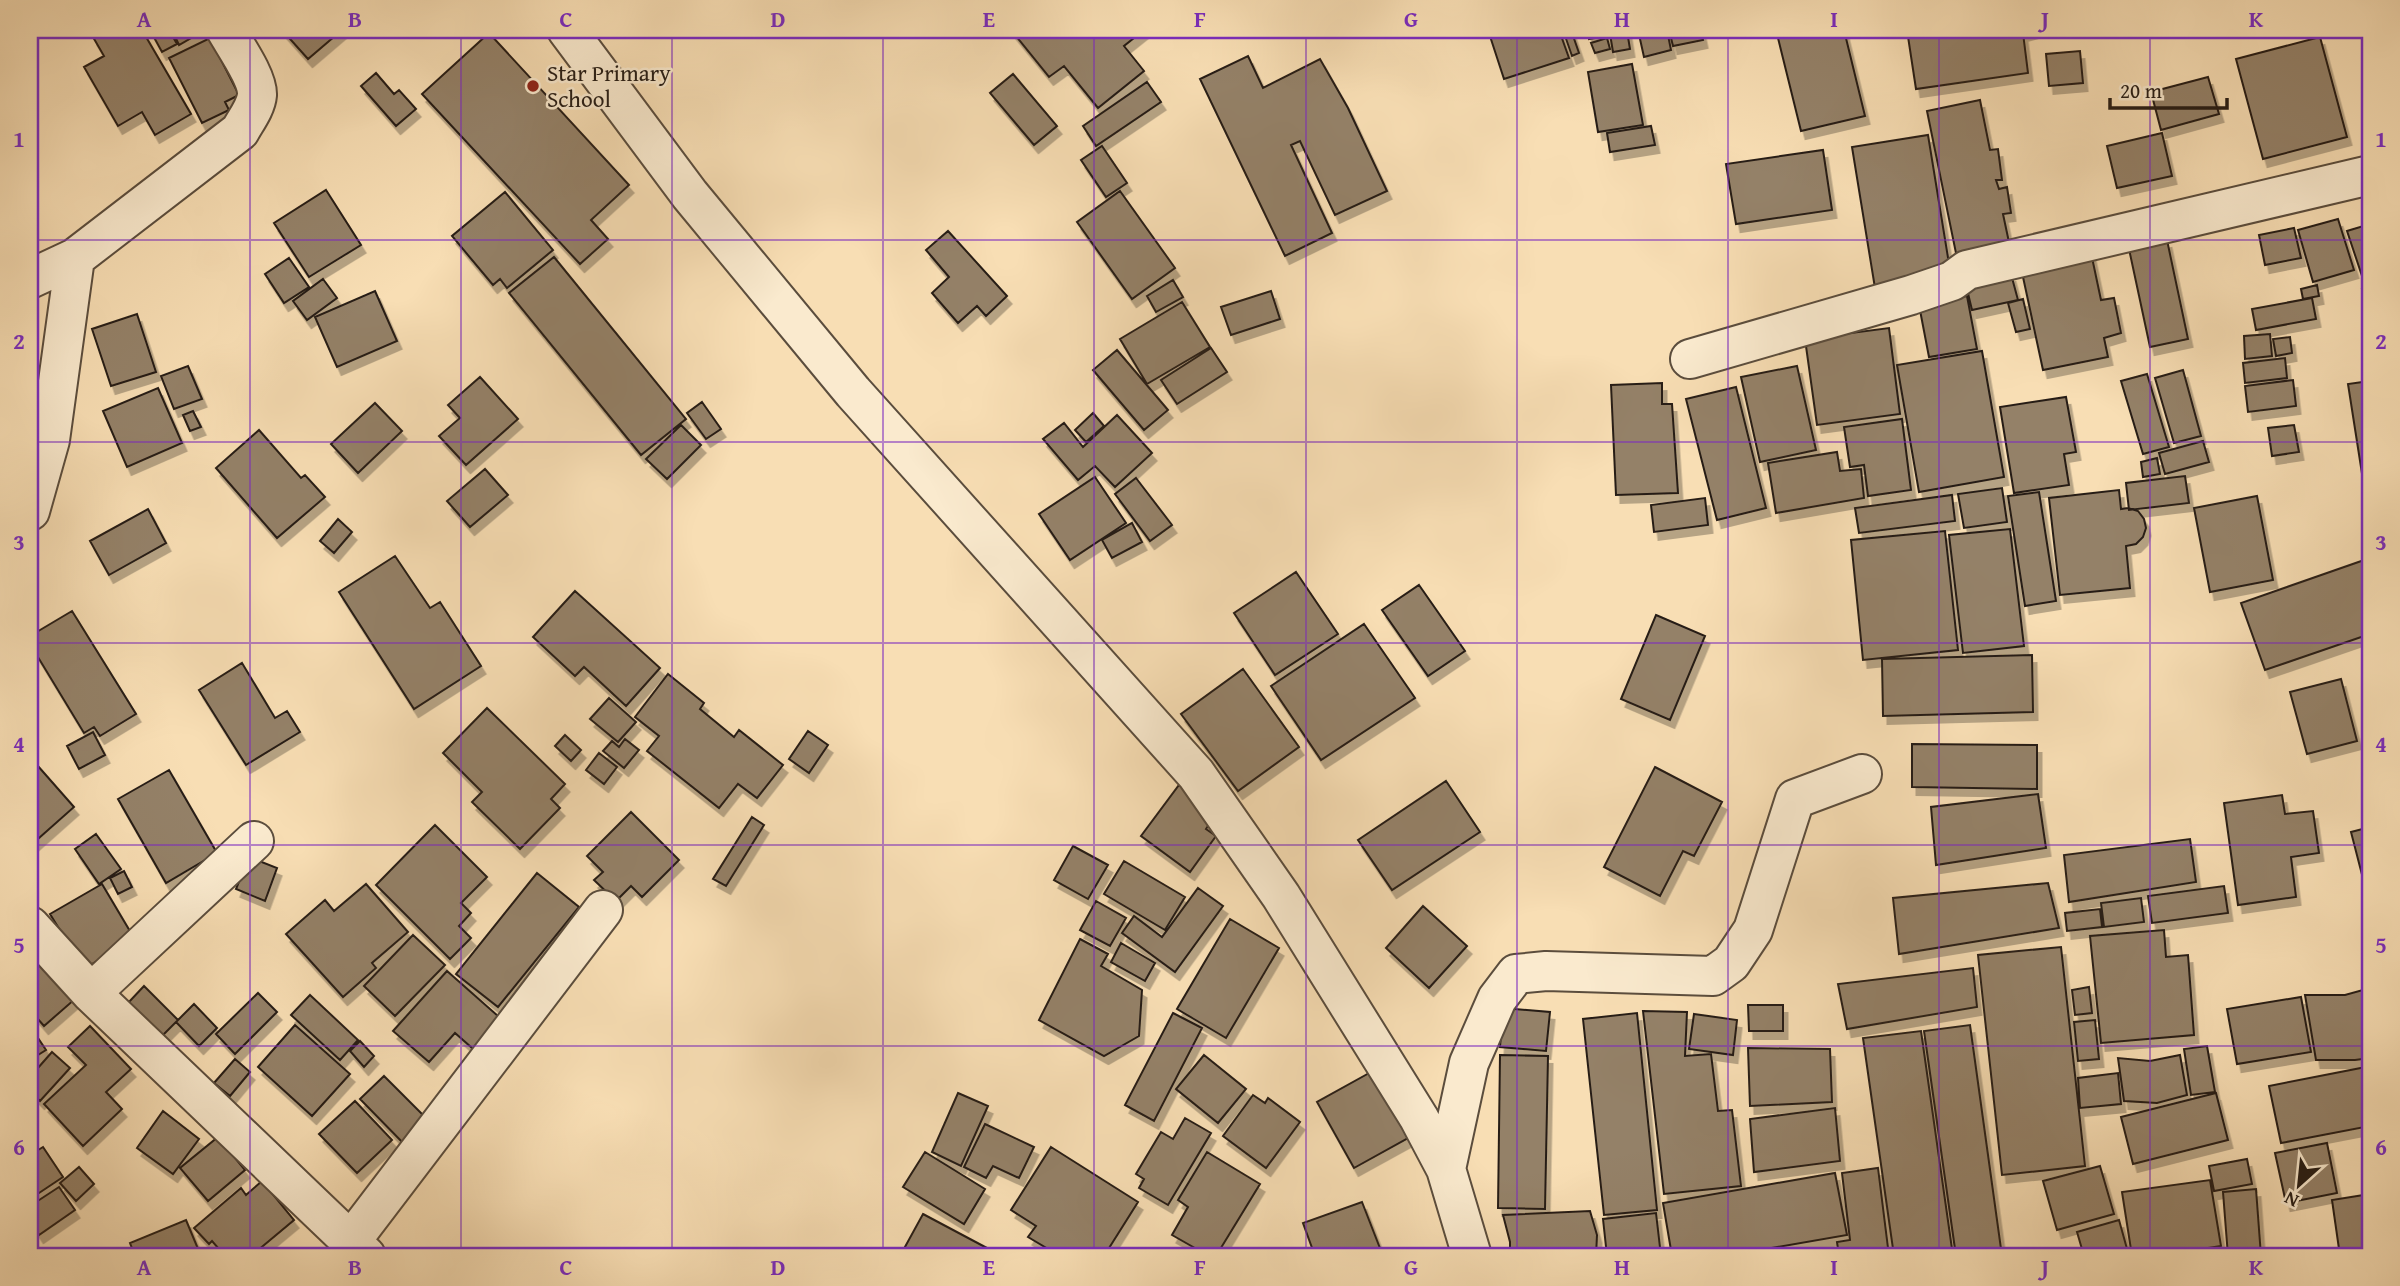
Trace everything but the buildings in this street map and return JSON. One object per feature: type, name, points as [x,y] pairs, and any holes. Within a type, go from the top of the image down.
[{"type":"street","points":[[30,279],[75,258],[240,131],[254,106],[257,94],[254,81],[226,30]]},
{"type":"street","points":[[567,30],[690,195],[853,392],[1196,774],[1281,896],[1419,1118],[1446,1169],[1472,1256]]},
{"type":"street","points":[[1690,359],[1910,295],[1952,281],[1967,271],[2370,175]]},
{"type":"street","points":[[30,511],[50,440],[75,258]]},
{"type":"street","points":[[1446,1169],[1468,1063],[1497,999],[1516,974],[1546,971],[1713,976],[1731,963],[1754,930],[1795,799],[1862,774]]},
{"type":"street","points":[[91,993],[254,841]]},
{"type":"street","points":[[30,926],[91,993],[358,1249],[603,910]]},
{"type":"place","name":"Star Primary School","points":[[533,86]]}]
